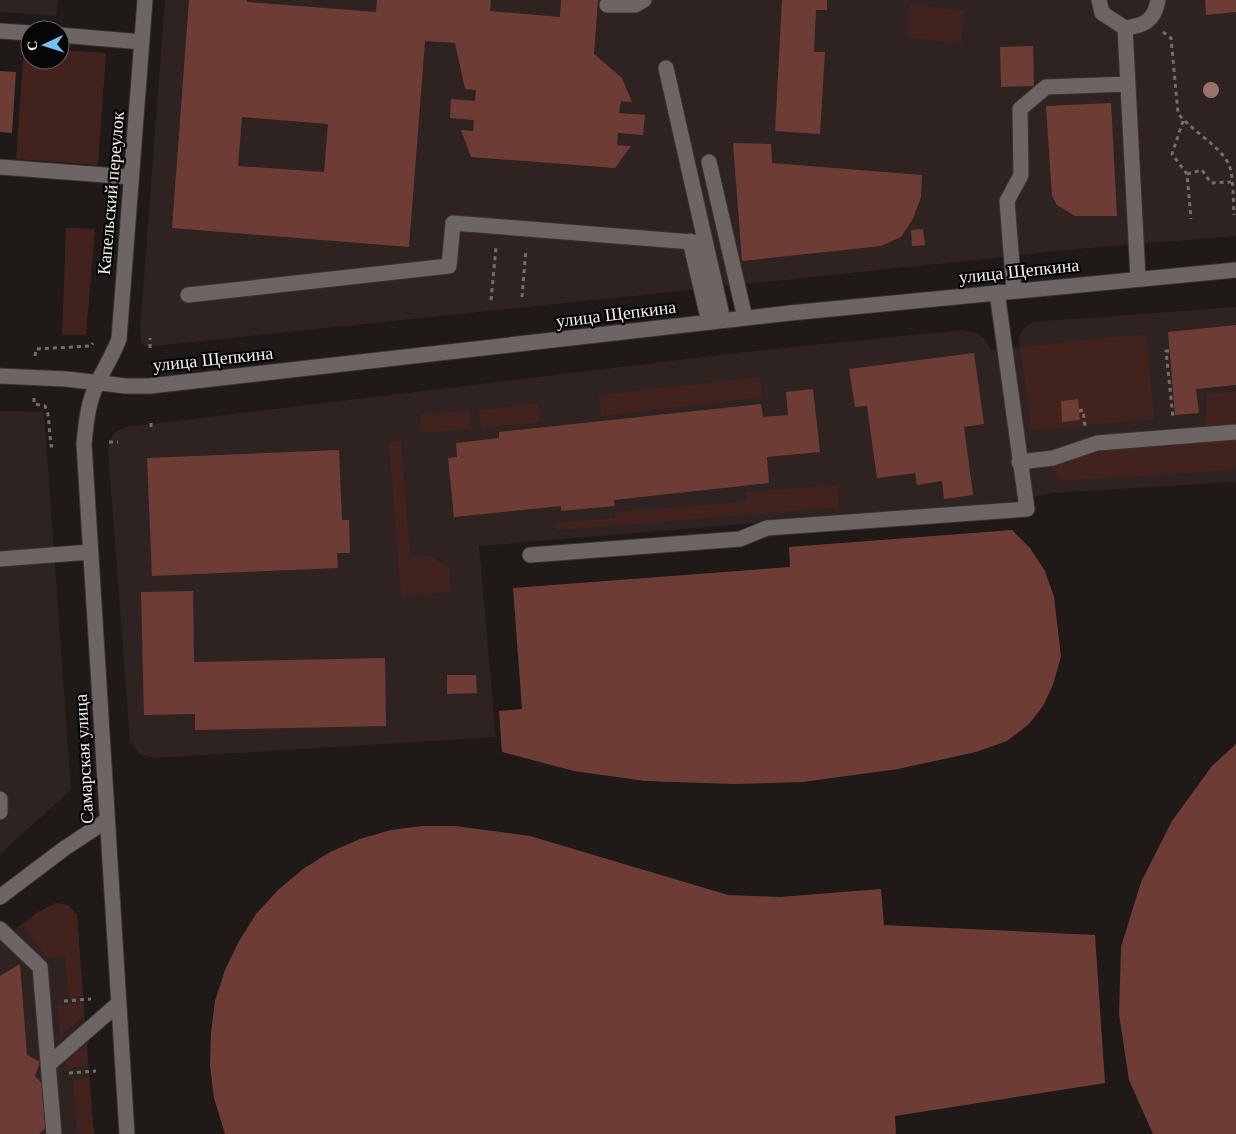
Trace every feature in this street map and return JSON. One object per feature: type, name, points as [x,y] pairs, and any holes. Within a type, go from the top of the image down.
[{"type":"street","name":"Капельский переулок","points":[[97,383],[114,354],[119,339],[145,0]]},
{"type":"street","points":[[607,5],[635,5],[644,0]]},
{"type":"street","points":[[1100,0],[1102,13],[1125,28],[1139,26],[1150,20],[1156,10],[1158,0]]},
{"type":"street","points":[[1125,28],[1138,278]]},
{"type":"street","points":[[0,31],[20,32]]},
{"type":"street","points":[[70,36],[142,42]]},
{"type":"street","points":[[666,68],[698,242],[716,321]]},
{"type":"street","points":[[1014,290],[1007,201],[1022,175],[1020,109],[1046,87],[1128,84]]},
{"type":"street","points":[[709,162],[745,318]]},
{"type":"street","points":[[0,167],[131,177]]},
{"type":"street","points":[[188,295],[449,266],[453,223],[698,242]]},
{"type":"street","name":"улица Щепкина","points":[[0,376],[150,386],[716,321],[1014,290],[1236,270]]},
{"type":"street","points":[[530,555],[740,539],[767,528],[1027,509],[997,292]]},
{"type":"street","name":"Самарская улица","points":[[97,383],[88,412],[84,444],[106,821],[128,1134]]},
{"type":"street","points":[[1019,462],[1053,458],[1096,443],[1236,432]]},
{"type":"street","points":[[0,559],[90,552]]},
{"type":"street","points":[[0,799],[0,812]]},
{"type":"street","points":[[0,897],[64,848],[106,821]]},
{"type":"street","points":[[0,929],[40,967],[54,1134]]},
{"type":"street","points":[[49,1064],[118,1004]]},
{"type":"path","points":[[1150,20],[1171,38],[1175,102],[1178,113],[1183,121],[1225,157],[1230,166],[1234,215]]},
{"type":"path","points":[[1183,121],[1172,154],[1188,174],[1191,219]]},
{"type":"path","points":[[1188,174],[1202,170],[1212,183],[1231,182]]},
{"type":"path","points":[[491,300],[497,240]]},
{"type":"path","points":[[522,297],[527,243]]},
{"type":"path","points":[[150,338],[150,348]]},
{"type":"path","points":[[35,356],[36,349],[82,348],[91,346],[94,340]]},
{"type":"path","points":[[1170,351],[1166,351],[1175,437]]},
{"type":"path","points":[[34,398],[34,404],[44,406],[48,414],[51,446],[55,446]]},
{"type":"path","points":[[151,423],[151,431]]},
{"type":"path","points":[[109,442],[118,442]]},
{"type":"path","points":[[43,1002],[91,999]]},
{"type":"shaded area","points":[[0,0],[58,0],[56,16],[0,12]]},
{"type":"shaded area","points":[[165,0],[1236,0],[1236,236],[1098,247],[145,347],[141,342],[140,330]]},
{"type":"shaded area","points":[[910,4],[964,11],[961,43],[906,37]]},
{"type":"shaded area","points":[[70,51],[106,53],[98,165],[16,159],[22,70],[70,70]]},
{"type":"shaded area","points":[[66,228],[95,229],[86,335],[62,335]]},
{"type":"shaded area","points":[[1236,307],[1236,482],[1052,493],[1009,502],[479,546],[496,737],[155,758],[139,754],[130,741],[108,451],[109,442],[114,433],[126,427],[736,353],[962,330],[977,333],[984,338],[991,350],[1019,347],[1020,334],[1026,326],[1033,322]]},
{"type":"shaded area","points":[[1146,334],[1154,419],[1032,430],[1020,347]],"holes":[[[1078,399],[1080,420],[1062,422],[1061,401]]]},
{"type":"shaded area","points":[[760,377],[762,397],[601,416],[599,395]]},
{"type":"shaded area","points":[[1236,392],[1236,466],[1230,470],[1061,481],[1051,468],[1061,456],[1095,454],[1108,444],[1135,433],[1153,431],[1164,442],[1175,429],[1205,431],[1207,393]]},
{"type":"shaded area","points":[[538,404],[540,422],[481,428],[479,410]]},
{"type":"shaded area","points":[[0,411],[44,412],[71,790],[0,854]]},
{"type":"shaded area","points":[[469,411],[471,429],[421,433],[420,415]]},
{"type":"shaded area","points":[[401,441],[410,558],[430,556],[449,568],[451,592],[401,596],[389,442]]},
{"type":"shaded area","points":[[837,485],[839,507],[557,530],[557,523],[615,518],[615,512],[747,502],[747,492]]},
{"type":"shaded area","points":[[56,903],[68,905],[77,915],[94,1134],[0,1134],[0,941],[38,912]]},
{"type":"shaded area","points":[[56,903],[68,905],[77,915],[83,997],[69,998],[65,957],[47,958],[23,925],[38,912]]},
{"type":"shaded area","points":[[83,1003],[84,1015],[60,1037],[58,1005]]},
{"type":"shaded area","points":[[87,1044],[88,1066],[66,1068],[66,1062]]},
{"type":"shaded area","points":[[89,1078],[94,1134],[77,1134],[73,1080]]},
{"type":"building","points":[[189,0],[247,0],[247,2],[376,12],[377,0],[491,0],[490,11],[560,17],[561,0],[598,0],[594,54],[622,78],[632,102],[621,101],[619,113],[645,115],[643,135],[618,133],[617,145],[631,146],[615,168],[471,157],[461,130],[473,131],[474,120],[450,118],[451,99],[475,101],[476,90],[465,89],[455,43],[425,41],[409,247],[172,228]],"holes":[[[242,117],[328,124],[324,172],[238,166]]]},
{"type":"building","points":[[782,0],[827,0],[827,10],[816,10],[814,52],[825,52],[820,134],[775,131]]},
{"type":"building","points":[[1205,0],[1236,0],[1236,12],[1206,15]]},
{"type":"building","points":[[1033,46],[1034,86],[1001,87],[1000,47]]},
{"type":"building","points":[[0,71],[16,72],[12,133],[0,132]]},
{"type":"building","points":[[1111,103],[1117,216],[1075,216],[1057,205],[1052,196],[1046,106]]},
{"type":"building","points":[[733,143],[771,144],[772,163],[922,175],[921,197],[913,219],[901,237],[881,246],[742,261]]},
{"type":"building","points":[[923,229],[925,245],[912,246],[911,230]]},
{"type":"building","points":[[1236,325],[1236,385],[1196,389],[1199,413],[1175,415],[1168,332]]},
{"type":"building","points":[[974,353],[984,424],[964,427],[973,495],[944,499],[942,481],[917,485],[915,473],[877,478],[867,406],[855,407],[849,369]]},
{"type":"building","points":[[813,389],[820,452],[767,457],[769,483],[614,500],[615,506],[561,511],[561,506],[454,517],[448,458],[457,457],[456,443],[499,438],[499,432],[761,404],[763,417],[788,415],[786,392]]},
{"type":"building","points":[[1078,399],[1080,420],[1062,422],[1061,401]]},
{"type":"building","points":[[339,450],[342,520],[349,520],[350,553],[337,553],[338,568],[152,576],[147,458]]},
{"type":"building","points":[[1012,530],[1030,548],[1045,571],[1054,597],[1061,656],[1053,685],[1043,706],[1029,724],[1007,741],[976,752],[898,769],[803,782],[734,784],[645,781],[574,771],[502,752],[499,711],[522,709],[513,588],[790,567],[789,547]]},
{"type":"building","points":[[193,591],[194,662],[385,658],[386,726],[195,730],[195,714],[144,715],[141,592]]},
{"type":"building","points":[[447,675],[476,675],[477,693],[447,694]]},
{"type":"building","points":[[1236,744],[1236,1134],[1153,1134],[1129,1080],[1119,1014],[1121,947],[1141,882],[1172,821],[1212,766]]},
{"type":"building","points":[[422,826],[455,826],[530,836],[728,895],[780,897],[881,889],[884,925],[1095,935],[1105,1083],[895,1116],[896,1134],[225,1134],[214,1098],[210,1066],[211,1033],[215,1001],[225,970],[239,941],[256,914],[278,890],[303,869],[330,852],[360,839],[391,830]]},
{"type":"building","points":[[20,964],[27,1055],[40,1062],[35,1076],[45,1087],[48,1126],[39,1134],[0,1134],[0,976]]}]
